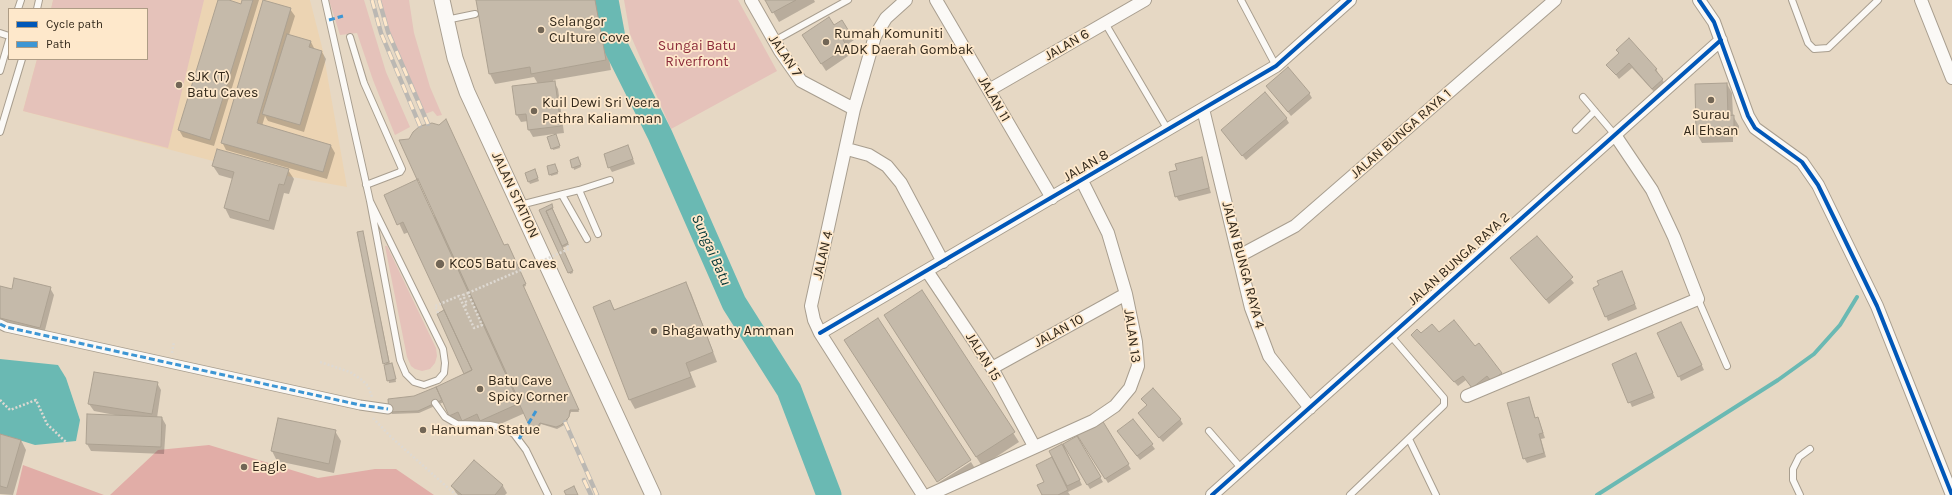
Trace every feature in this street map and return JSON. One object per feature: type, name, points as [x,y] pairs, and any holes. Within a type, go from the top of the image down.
[{"type":"street","name":"JALAN STATION","points":[[442,0],[462,82],[520,205],[652,495]]},
{"type":"street","name":"JALAN 7","points":[[751,0],[774,41],[801,82],[854,110]]},
{"type":"street","name":"JALAN 4","points":[[906,0],[886,18],[875,36],[854,110],[847,149],[811,306],[814,320],[820,332],[923,495]]},
{"type":"street","name":"JALAN 11","points":[[936,0],[1052,198]]},
{"type":"street","name":"JALAN 8","points":[[820,332],[1082,181],[1276,66],[1350,0]]},
{"type":"street","name":"JALAN BUNGA RAYA 1","points":[[1239,256],[1295,226],[1554,0]]},
{"type":"street","points":[[1698,0],[1714,22],[1748,116],[1755,128],[1802,162],[1818,185],[1877,306],[1952,494]]},
{"type":"street","points":[[1921,0],[1952,78]]},
{"type":"street","name":"JALAN 6","points":[[989,90],[1140,1]]},
{"type":"street","name":"JALAN BUNGA RAYA 2","points":[[1212,495],[1721,40]]},
{"type":"street","name":"JALAN BUNGA RAYA 4","points":[[1202,109],[1251,308],[1269,356],[1310,408]]},
{"type":"street","points":[[1467,396],[1698,298],[1674,237],[1652,190],[1615,135]]},
{"type":"street","points":[[847,149],[869,155],[887,166],[901,183],[943,262]]},
{"type":"street","name":"JALAN 13","points":[[929,495],[1034,446],[1093,421],[1115,406],[1130,388],[1138,366],[1136,342],[1126,294],[1108,233],[1082,181]]},
{"type":"street","name":"JALAN 15","points":[[927,271],[992,368],[1034,446]]},
{"type":"street","name":"JALAN 10","points":[[992,368],[1126,294]]},
{"type":"street","points":[[0,324],[6,327],[360,405],[388,409]]},
{"type":"lane","points":[[325,0],[370,201],[400,360],[406,374],[414,382],[426,388],[438,380],[444,373],[445,363],[443,348],[370,201]]},
{"type":"lane","points":[[774,41],[848,0]]},
{"type":"lane","points":[[1241,0],[1276,66]]},
{"type":"lane","points":[[1792,0],[1808,43],[1814,49],[1828,48],[1878,0]]},
{"type":"lane","points":[[446,20],[475,14]]},
{"type":"lane","points":[[1105,23],[1168,130]]},
{"type":"lane","points":[[350,37],[364,83],[402,169],[400,172],[366,185]]},
{"type":"lane","points":[[0,71],[8,43]]},
{"type":"lane","points":[[0,132],[22,60]]},
{"type":"lane","points":[[1583,97],[1615,135]]},
{"type":"lane","points":[[1576,130],[1595,111]]},
{"type":"lane","points":[[520,205],[579,190],[610,180]]},
{"type":"lane","points":[[579,190],[598,234]]},
{"type":"lane","points":[[562,194],[587,239]]},
{"type":"lane","points":[[1698,298],[1727,366]]},
{"type":"lane","points":[[1350,495],[1444,405],[1444,398],[1391,336]]},
{"type":"lane","points":[[435,403],[445,417],[457,424],[490,425],[503,428],[514,434],[526,450],[548,495]]},
{"type":"lane","points":[[1209,431],[1241,468]]},
{"type":"lane","points":[[1409,439],[1436,495]]},
{"type":"lane","points":[[1800,495],[1793,480],[1793,469],[1799,457],[1810,449]]},
{"type":"path","points":[[464,306],[467,304],[463,295],[569,249],[566,244]]},
{"type":"path","points":[[438,313],[435,306],[459,296],[474,328],[482,325],[468,293]]},
{"type":"path","points":[[320,362],[350,372],[362,380],[368,386],[374,407]]},
{"type":"path","points":[[0,400],[10,410],[36,400],[47,424],[68,444]]},
{"type":"path","points":[[360,405],[391,437],[456,495]]},
{"type":"shaded area","name":"SJK (T) Batu Caves","points":[[53,0],[310,0],[323,51],[347,187],[287,176],[288,169],[217,149],[213,161],[23,111],[37,60],[148,60],[148,8],[51,8]]},
{"type":"shaded area","points":[[209,445],[318,478],[375,469],[396,469],[434,495],[110,495],[158,450]]},
{"type":"shaded area","points":[[23,465],[104,495],[16,495]]},
{"type":"green space","points":[[53,0],[204,0],[168,148],[23,111],[37,60],[148,60],[148,8],[51,8]]},
{"type":"green space","points":[[329,0],[364,0],[386,72],[410,127],[395,135],[373,80],[357,33],[340,35]]},
{"type":"green space","points":[[380,0],[409,0],[414,33],[430,87],[442,115],[437,116],[433,111],[425,114],[393,42]]},
{"type":"green space","name":"Sungai Batu Riverfront","points":[[624,0],[738,0],[777,71],[671,129],[630,34]]},
{"type":"green space","points":[[385,246],[387,246],[436,348],[437,356],[435,363],[430,369],[422,371],[415,369],[411,366],[407,357]]},
{"type":"water","points":[[0,359],[58,365],[66,378],[80,420],[76,441],[35,445],[0,434]]},
{"type":"building","points":[[218,0],[229,0],[241,4],[242,0],[253,0],[210,140],[178,130]]},
{"type":"building","points":[[263,0],[291,8],[257,123],[331,145],[323,172],[221,143]]},
{"type":"building","name":"Selangor Culture Cove","points":[[476,0],[595,0],[606,60],[531,74],[530,67],[489,74]]},
{"type":"building","points":[[765,0],[796,0],[772,13]]},
{"type":"building","name":"Rumah Komuniti AADK Daerah Gombak","points":[[829,17],[834,25],[842,20],[850,33],[842,38],[847,47],[821,64],[802,35]]},
{"type":"building","points":[[287,34],[311,41],[309,47],[322,51],[300,125],[262,114]]},
{"type":"building","points":[[1629,38],[1657,69],[1655,70],[1663,79],[1652,89],[1629,63],[1616,75],[1606,65],[1619,53],[1616,50]]},
{"type":"building","points":[[1288,67],[1310,93],[1288,112],[1266,86]]},
{"type":"building","points":[[555,81],[561,126],[528,130],[526,114],[516,115],[512,86]]},
{"type":"building","name":"Surau Al Ehsan","points":[[1727,83],[1728,116],[1734,115],[1734,127],[1728,127],[1728,133],[1696,134],[1695,84]]},
{"type":"building","points":[[1265,92],[1287,118],[1242,156],[1221,130]]},
{"type":"building","points":[[446,119],[504,245],[508,244],[526,284],[523,285],[579,410],[570,410],[569,417],[561,425],[556,427],[540,423],[533,434],[399,140],[409,139],[413,132],[420,126],[432,123],[439,125]]},
{"type":"building","points":[[556,134],[560,146],[551,149],[547,137]]},
{"type":"building","points":[[628,145],[633,159],[608,168],[604,154]]},
{"type":"building","points":[[217,149],[289,169],[284,185],[279,184],[269,221],[224,208],[234,172],[212,166]]},
{"type":"building","points":[[578,157],[581,165],[572,168],[570,160]]},
{"type":"building","points":[[1202,157],[1209,188],[1175,197],[1169,172],[1177,170],[1175,164]]},
{"type":"building","points":[[555,164],[558,172],[549,175],[547,166]]},
{"type":"building","points":[[535,169],[538,178],[528,182],[525,173]]},
{"type":"building","name":"KC05 Batu Caves","points":[[418,179],[520,403],[480,421],[477,414],[462,421],[458,412],[449,416],[436,387],[472,370],[403,222],[397,225],[384,195]]},
{"type":"building","points":[[552,204],[553,208],[546,211],[573,271],[568,273],[539,210]]},
{"type":"building","points":[[552,208],[568,243],[562,246],[546,211]]},
{"type":"building","points":[[363,231],[389,362],[383,364],[357,232]]},
{"type":"building","points":[[1537,236],[1573,277],[1546,300],[1510,258]]},
{"type":"building","points":[[1622,271],[1635,304],[1605,317],[1593,288],[1599,285],[1597,281]]},
{"type":"building","points":[[14,278],[51,287],[40,328],[0,318],[0,286],[12,289]]},
{"type":"building","name":"Bhagawathy Amman","points":[[686,282],[713,352],[686,363],[691,377],[629,400],[593,307],[610,300],[614,310]]},
{"type":"building","points":[[922,290],[1015,432],[976,457],[884,315]]},
{"type":"building","points":[[444,310],[472,370],[464,374],[437,314]]},
{"type":"building","points":[[878,318],[971,460],[937,482],[844,340]]},
{"type":"building","points":[[1454,320],[1475,346],[1479,343],[1502,373],[1491,381],[1487,376],[1472,388],[1463,376],[1454,382],[1411,335],[1417,329],[1421,333],[1432,324],[1439,332]]},
{"type":"building","points":[[1681,322],[1702,365],[1678,377],[1657,333]]},
{"type":"building","points":[[1636,353],[1653,393],[1628,403],[1612,364]]},
{"type":"building","points":[[392,363],[396,379],[387,381],[384,365]]},
{"type":"building","points":[[94,372],[158,382],[152,414],[88,404]]},
{"type":"building","points":[[436,387],[442,400],[418,411],[389,412],[388,399],[414,396]]},
{"type":"building","points":[[1153,388],[1181,419],[1159,438],[1138,413],[1147,405],[1141,399]]},
{"type":"building","points":[[1529,397],[1535,418],[1538,417],[1543,433],[1539,434],[1544,453],[1523,459],[1507,403]]},
{"type":"building","points":[[87,414],[162,417],[161,447],[86,444]]},
{"type":"building","points":[[278,418],[336,430],[329,464],[271,451]]},
{"type":"building","points":[[1133,419],[1153,444],[1137,456],[1117,431]]},
{"type":"building","points":[[1102,420],[1129,464],[1105,479],[1077,435]]},
{"type":"building","points":[[0,434],[21,440],[7,488],[0,486]]},
{"type":"building","points":[[1077,436],[1101,477],[1087,485],[1063,444]]},
{"type":"building","points":[[1062,444],[1080,480],[1067,486],[1049,451]]},
{"type":"building","points":[[1052,457],[1068,490],[1058,495],[1042,495],[1037,485],[1044,482],[1036,465]]},
{"type":"building","points":[[474,460],[503,485],[495,495],[462,495],[451,486]]},
{"type":"building","points":[[574,486],[578,495],[566,495],[564,491]]},
{"type":"waterway","name":"Sungai Batu","points":[[606,0],[614,43],[660,135],[734,303],[789,390],[829,495]]},
{"type":"waterway","points":[[1597,495],[1778,380],[1814,354],[1840,325],[1857,297]]},
{"type":"railway","points":[[372,0],[381,33],[420,126]]},
{"type":"railway","points":[[379,0],[388,32],[428,124]]},
{"type":"railway","points":[[565,422],[597,495]]},
{"type":"railway","points":[[584,480],[591,495]]},
{"type":"marked path","points":[[329,20],[343,16]]},
{"type":"marked path","points":[[0,324],[6,327],[360,405],[388,409]]},
{"type":"marked path","points":[[519,439],[536,411]]},
{"type":"cycle path","points":[[820,333],[1276,66],[1350,0]]},
{"type":"cycle path","points":[[1699,0],[1714,22],[1748,116],[1755,128],[1802,162],[1818,185],[1877,306],[1952,495]]},
{"type":"cycle path","points":[[1212,495],[1721,40]]},
{"type":"place","name":"Selangor Culture Cove","points":[[541,30]]},
{"type":"place","name":"Rumah Komuniti AADK Daerah Gombak","points":[[826,42]]},
{"type":"place","name":"SJK (T) Batu Caves","points":[[179,85]]},
{"type":"place","name":"Surau Al Ehsan","points":[[1711,100]]},
{"type":"place","name":"Kuil Dewi Sri Veera Pathra Kaliamman","points":[[534,111]]},
{"type":"place","name":"KC05 Batu Caves","points":[[440,264]]},
{"type":"place","name":"Bhagawathy Amman","points":[[654,331]]},
{"type":"place","name":"Batu Cave Spicy Corner","points":[[480,389]]},
{"type":"place","name":"Hanuman Statue","points":[[423,430]]},
{"type":"place","name":"Eagle","points":[[244,467]]}]
